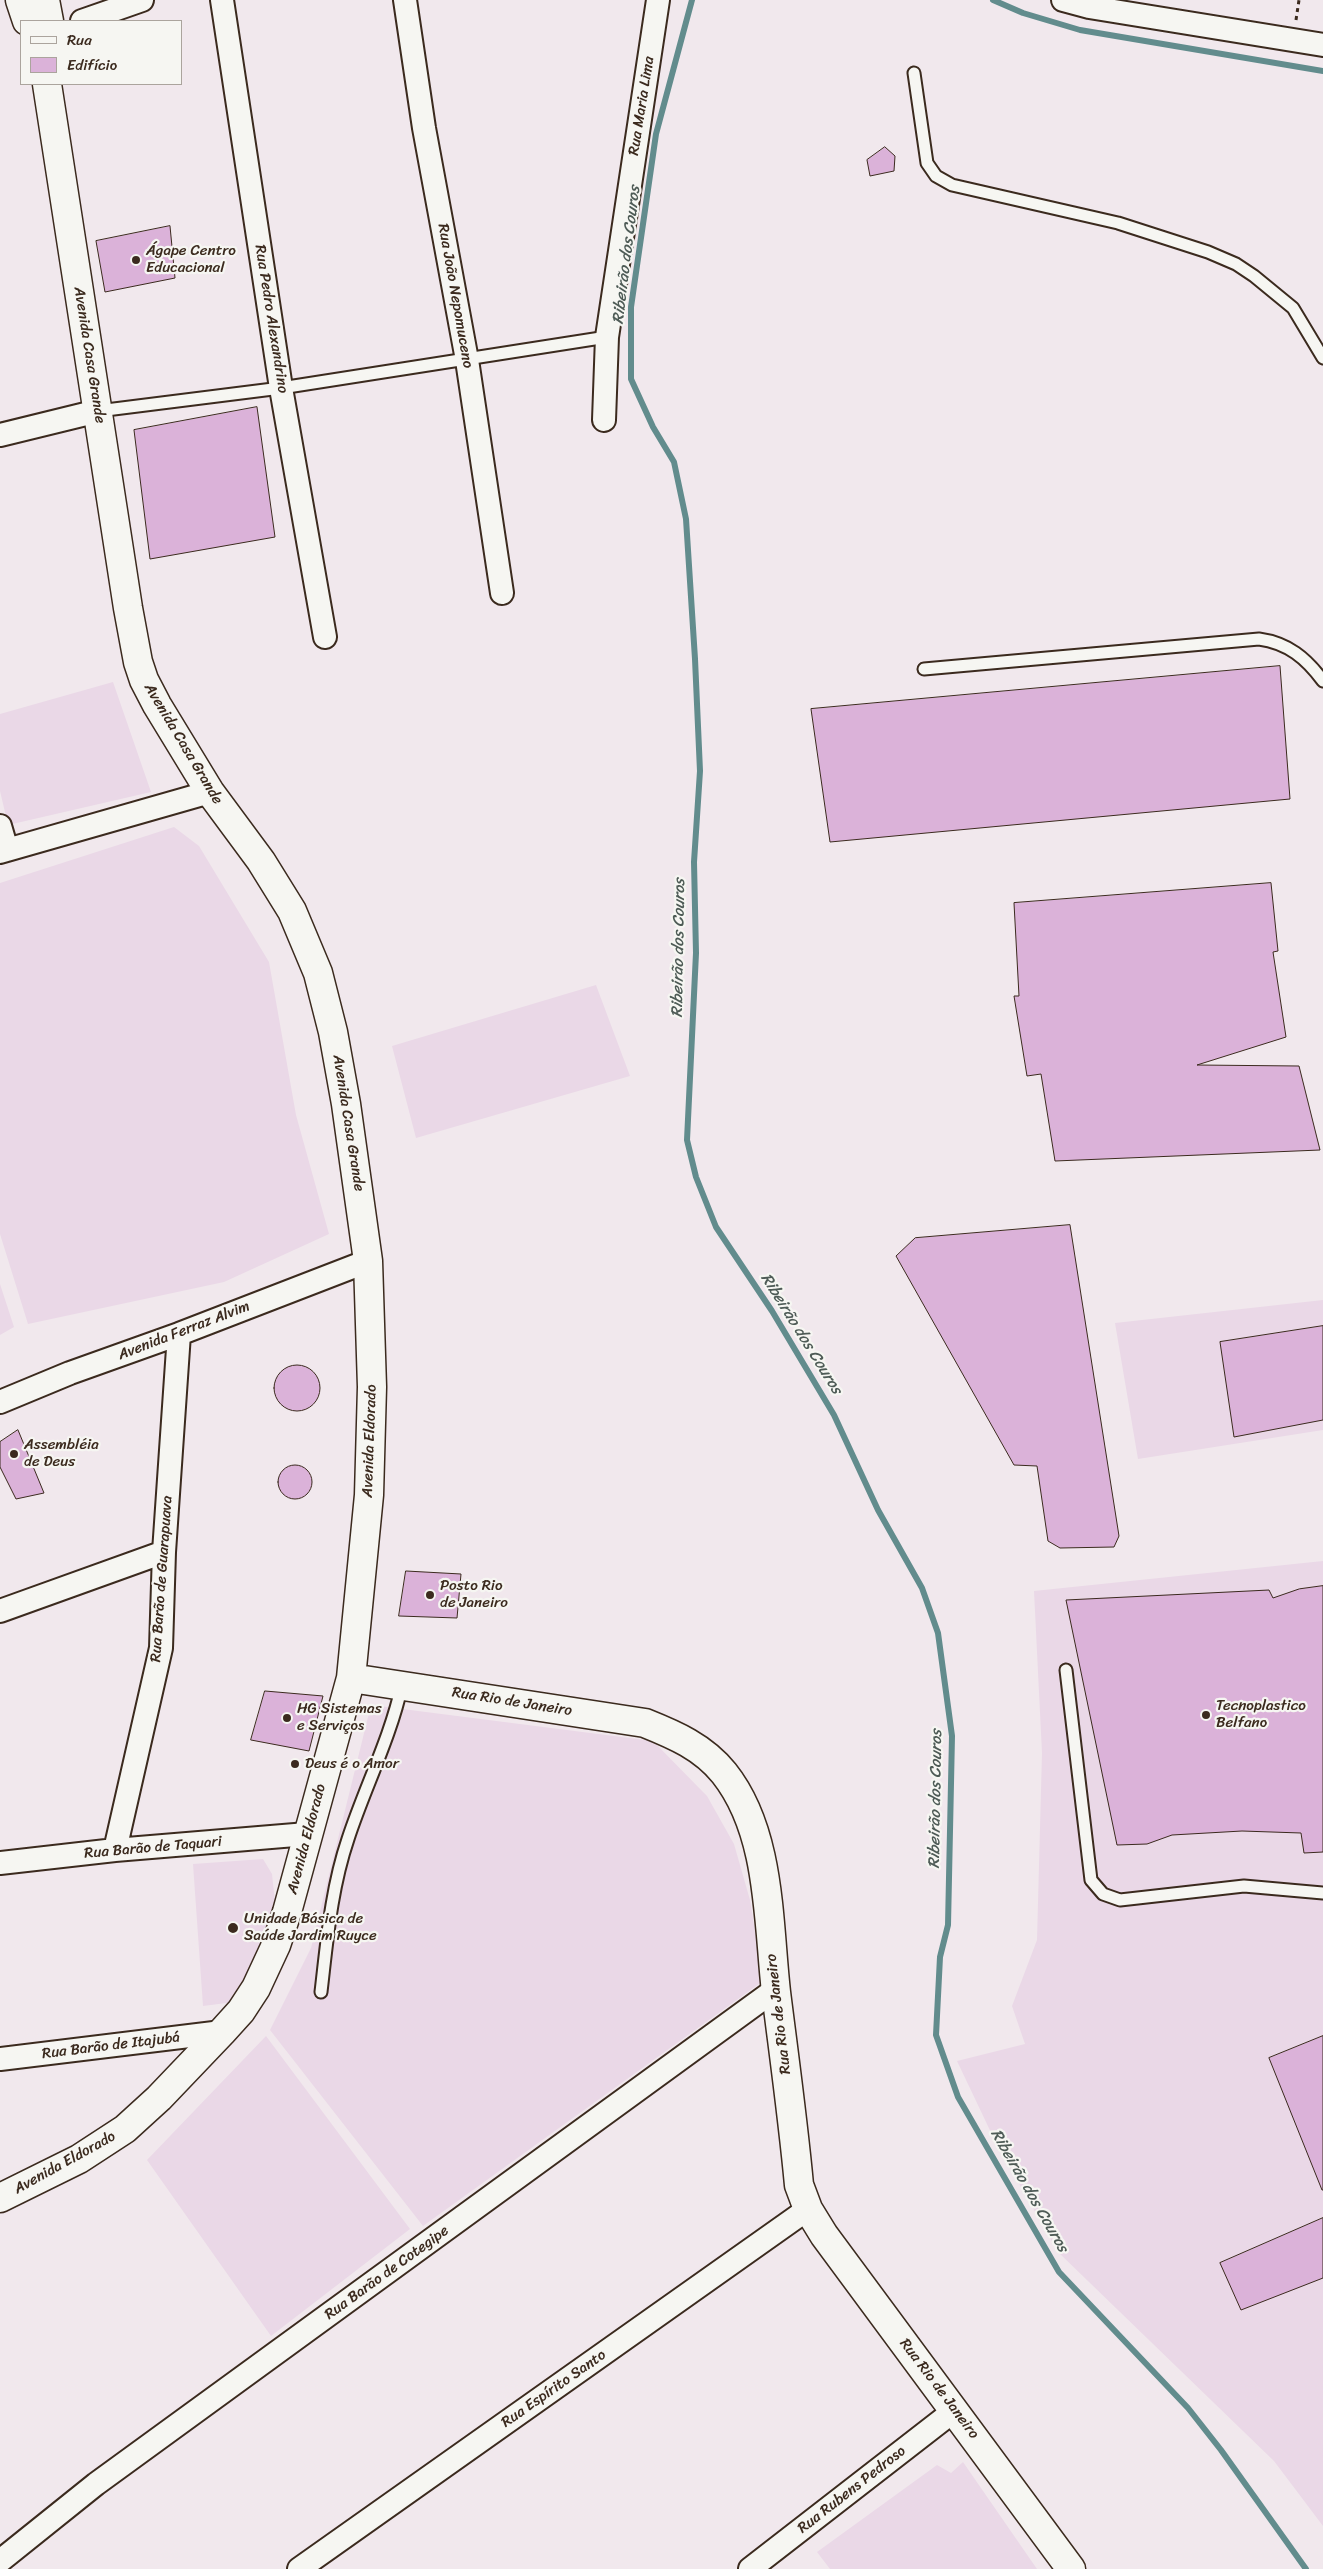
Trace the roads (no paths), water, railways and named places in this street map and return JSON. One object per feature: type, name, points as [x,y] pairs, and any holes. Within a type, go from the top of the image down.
[{"type":"main road","points":[[20,0],[27,20]]},
{"type":"main road","points":[[45,0],[49,20]]},
{"type":"main road","name":"Avenida Casa Grande","points":[[48,85],[128,608],[138,662],[144,680],[157,705],[210,792],[272,878],[292,911],[313,960],[333,1032],[346,1104],[368,1262]]},
{"type":"main road","name":"Avenida Eldorado","points":[[0,2198],[79,2159],[126,2129],[159,2098],[241,2011],[256,1988],[276,1945],[351,1678],[369,1495],[372,1387],[368,1262]]},
{"type":"main road","name":"Rua Rio de Janeiro","points":[[351,1678],[645,1723],[680,1737],[708,1755],[725,1774],[746,1811],[764,1874],[799,2185],[808,2208],[824,2235],[1071,2569]]},
{"type":"street","points":[[85,20],[142,0]]},
{"type":"street","name":"Rua Pedro Alexandrino","points":[[222,0],[281,388],[325,637]]},
{"type":"street","name":"Rua João Nepomuceno","points":[[405,0],[424,128],[466,360],[502,593]]},
{"type":"street","name":"Rua Maria Lima","points":[[604,420],[607,337],[658,0]]},
{"type":"street","points":[[1063,0],[1089,7],[1323,45]]},
{"type":"street","points":[[0,435],[98,411]]},
{"type":"street","points":[[0,826],[4,851],[210,792]]},
{"type":"street","name":"Avenida Ferraz Alvim","points":[[0,1402],[70,1373],[368,1262]]},
{"type":"street","name":"Rua Barão de Guarapuava","points":[[116,1850],[161,1648],[164,1552],[179,1334]]},
{"type":"street","points":[[0,1611],[164,1552]]},
{"type":"street","name":"Rua Barão de Taquari","points":[[0,1863],[116,1850],[307,1834]]},
{"type":"street","name":"Rua Barão de Cotegipe","points":[[0,2562],[96,2484],[776,1989]]},
{"type":"street","name":"Rua Barão de Itajubá","points":[[0,2060],[222,2032]]},
{"type":"street","name":"Rua Espírito Santo","points":[[299,2569],[808,2208]]},
{"type":"street","name":"Rua Rubens Pedroso","points":[[750,2569],[955,2410]]},
{"type":"lane","points":[[914,73],[927,163],[936,176],[952,185],[1118,223],[1208,252],[1236,264],[1294,308],[1323,358]]},
{"type":"lane","points":[[98,411],[281,388],[607,337]]},
{"type":"lane","points":[[924,669],[1260,639],[1278,642],[1312,666],[1323,681]]},
{"type":"lane","points":[[1066,1670],[1091,1880],[1103,1894],[1120,1900],[1244,1886],[1323,1893]]},
{"type":"lane","points":[[322,1992],[329,1916],[348,1840],[394,1720],[402,1686]]},
{"type":"waterway","name":"Ribeirão dos Couros","points":[[692,0],[656,134],[631,307],[631,379],[653,427],[674,462],[686,519],[700,771],[694,862],[696,953],[687,1140],[696,1177],[716,1227],[772,1311],[834,1415],[878,1510],[922,1588],[938,1633],[952,1736],[948,1925],[940,1957],[936,2035],[958,2097],[1059,2272],[1188,2408],[1221,2450],[1306,2569]]},
{"type":"waterway","points":[[993,0],[1023,13],[1080,30],[1323,71]]},
{"type":"place","name":"Ágape Centro Educacional","points":[[136,260]]},
{"type":"place","name":"Assembléia de Deus","points":[[14,1454]]},
{"type":"place","name":"Posto Rio de Janeiro","points":[[430,1595]]},
{"type":"place","name":"Tecnoplastico Belfano","points":[[1206,1715]]},
{"type":"place","name":"HG Sistemas e Serviços","points":[[287,1718]]},
{"type":"place","name":"Deus é o Amor","points":[[295,1764]]},
{"type":"place","name":"Unidade Básica de Saúde Jardim Ruyce","points":[[233,1928]]}]
